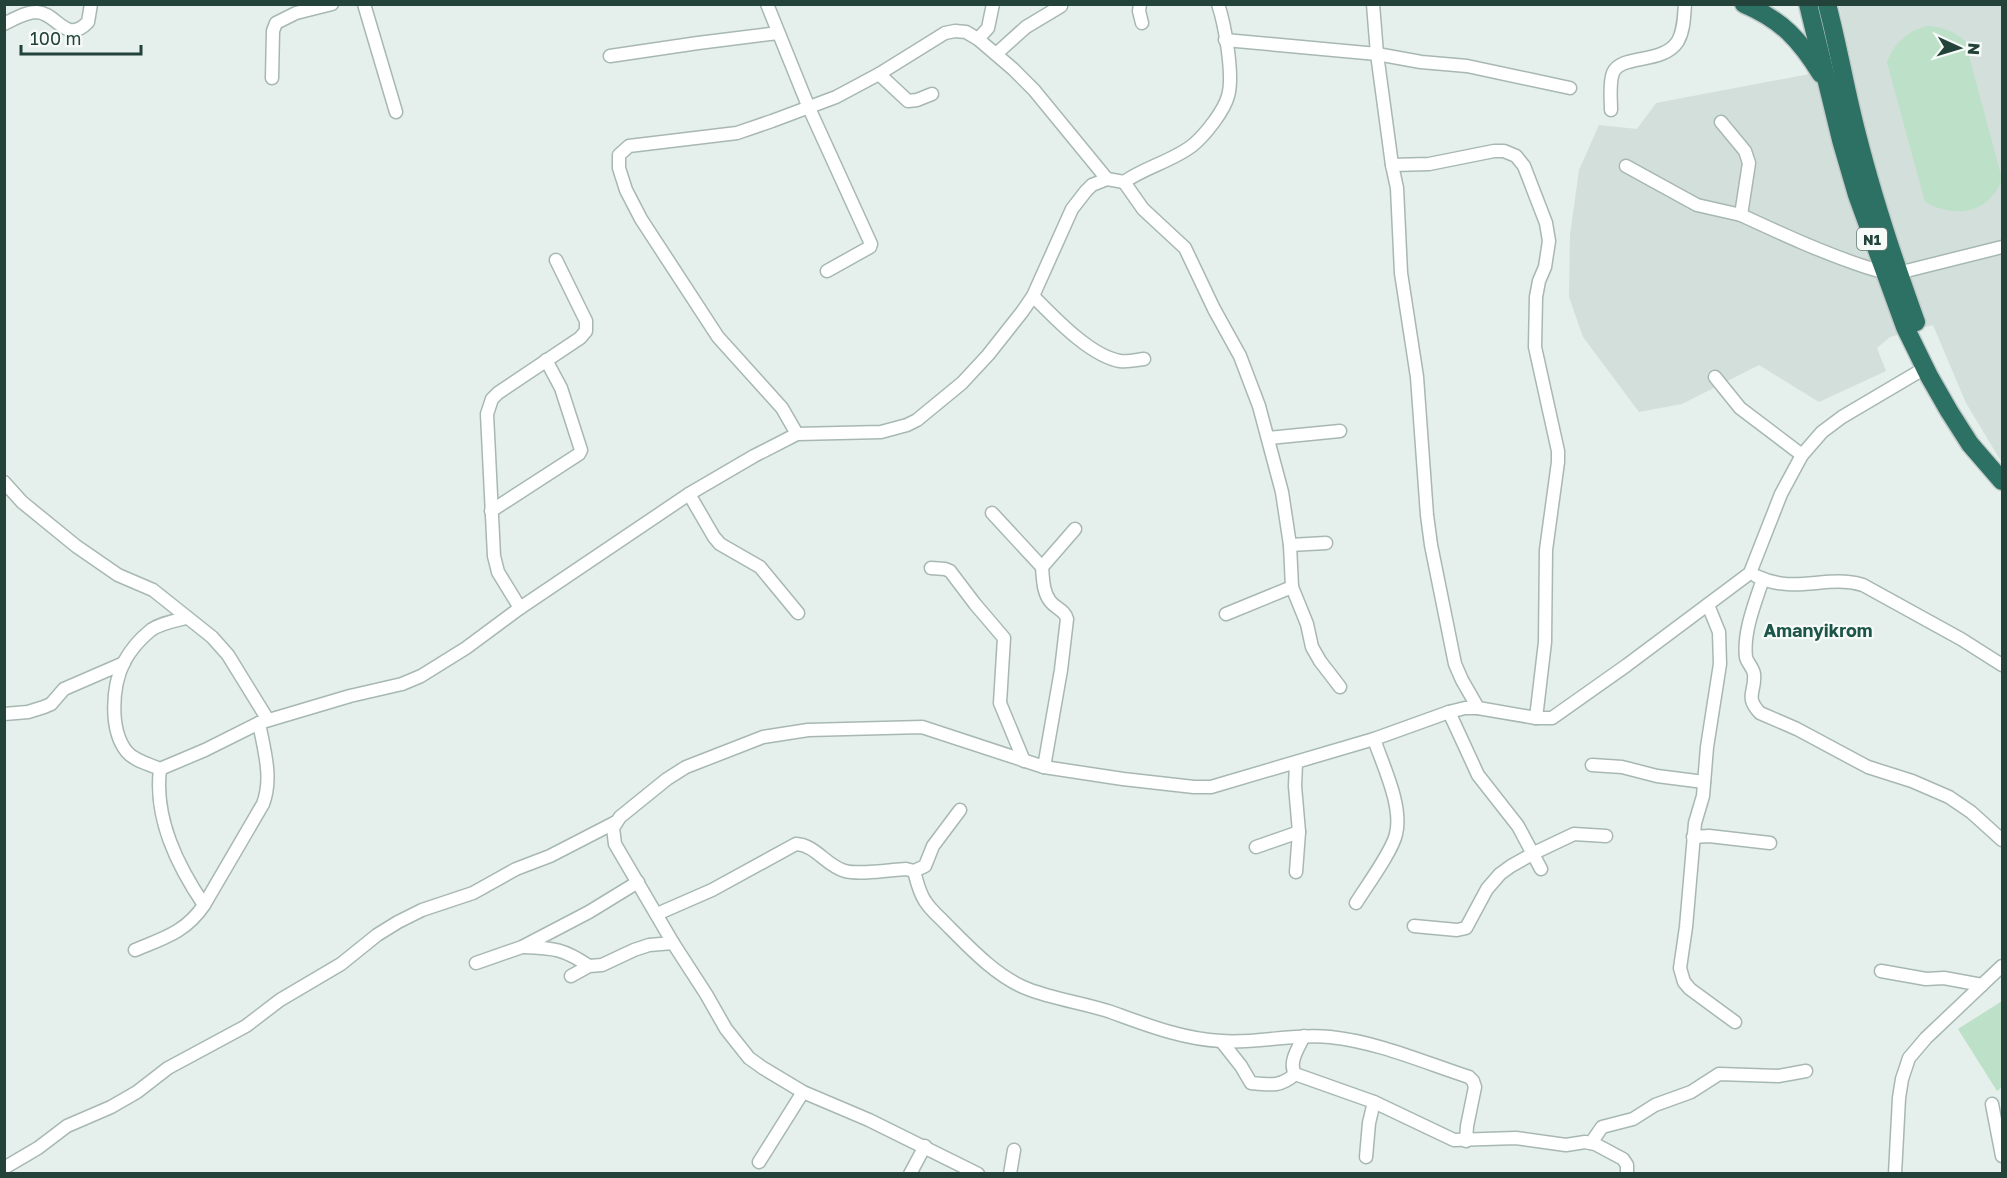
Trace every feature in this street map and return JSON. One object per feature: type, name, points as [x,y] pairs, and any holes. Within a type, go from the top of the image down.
[{"type":"highway","points":[[1744,4],[1774,19],[1789,30],[1814,63],[1829,89]]},
{"type":"highway","name":"N1","points":[[1808,4],[1854,184],[1935,372],[1980,455]]},
{"type":"highway","name":"N1","points":[[1827,4],[1857,136],[1905,327],[1925,368],[1962,433],[2002,481]]},
{"type":"street","points":[[4,24],[20,16],[38,12],[66,29],[78,30],[88,22],[92,4]]},
{"type":"street","points":[[272,78],[273,31],[276,24],[296,13],[332,4]]},
{"type":"street","points":[[364,4],[396,112]]},
{"type":"street","points":[[767,4],[809,108],[871,244],[870,247],[827,271]]},
{"type":"street","points":[[978,39],[988,28],[993,4]]},
{"type":"street","points":[[1140,4],[1142,23]]},
{"type":"street","points":[[1124,182],[1135,174],[1193,145],[1225,106],[1229,94],[1230,75],[1226,40],[1218,4]]},
{"type":"street","points":[[1373,4],[1377,54],[1397,188],[1401,273],[1417,377],[1431,545],[1455,664],[1461,680],[1478,708]]},
{"type":"street","points":[[1611,110],[1613,74],[1616,67],[1622,63],[1657,57],[1670,50],[1682,32],[1685,4]]},
{"type":"street","points":[[996,54],[1026,27],[1061,6]]},
{"type":"street","points":[[797,434],[778,403],[728,350],[708,323],[641,219],[618,168],[620,155],[629,146],[737,132],[809,108],[836,97],[879,74],[945,33],[956,31],[966,32],[978,39],[1034,90],[1107,179]]},
{"type":"street","points":[[610,56],[778,33]]},
{"type":"street","points":[[1226,40],[1377,54],[1421,62],[1467,66],[1570,88]]},
{"type":"street","points":[[879,74],[908,101],[932,94]]},
{"type":"street","points":[[1721,122],[1745,151],[1749,163],[1741,215]]},
{"type":"street","points":[[1392,165],[1429,164],[1504,151],[1516,156],[1524,166],[1546,223],[1549,241],[1545,267],[1536,297],[1535,347],[1558,451],[1558,462],[1546,550],[1545,642],[1536,718]]},
{"type":"street","points":[[1626,166],[1697,205],[1741,215],[1839,259],[1891,273],[2002,247]]},
{"type":"street","points":[[186,618],[162,624],[143,638],[124,663],[114,700],[117,729],[128,753],[160,769],[263,721],[411,680],[466,648],[520,608],[688,494],[797,434],[881,432],[908,425],[917,420],[962,383],[988,355],[1033,296],[1072,209],[1092,185],[1107,179],[1124,182],[1143,209],[1185,248],[1214,309],[1240,356],[1269,438],[1282,492],[1290,545],[1292,586],[1307,624],[1312,647],[1340,687]]},
{"type":"street","points":[[520,608],[508,592],[496,564],[487,433],[488,407],[498,393],[584,334],[587,325],[555,260]]},
{"type":"street","points":[[1033,296],[1072,333],[1094,349],[1121,361],[1144,358]]},
{"type":"street","points":[[491,511],[579,454],[581,450],[561,388],[546,360]]},
{"type":"street","points":[[6,1166],[38,1148],[67,1126],[111,1107],[137,1092],[168,1068],[246,1026],[279,1000],[341,964],[360,947],[398,922],[422,910],[473,893],[516,869],[550,856],[616,822],[667,779],[686,767],[745,743],[779,734],[823,729],[922,727],[1044,767],[1123,779],[1201,787],[1219,786],[1296,763],[1374,739],[1449,712],[1478,708],[1536,718],[1552,718],[1750,573],[1781,494],[1802,454],[1822,432],[1842,417],[1925,368]]},
{"type":"street","points":[[1715,377],[1740,408],[1802,454]]},
{"type":"street","points":[[1269,438],[1340,431]]},
{"type":"street","points":[[4,482],[22,502],[76,546],[118,575],[153,590],[212,637],[228,655],[263,721],[268,771],[268,792],[263,804],[204,905],[188,925],[178,932],[135,950]]},
{"type":"street","points":[[688,494],[720,544],[760,567],[798,613]]},
{"type":"street","points":[[993,513],[1042,567],[1046,593],[1053,604],[1064,612],[1067,619],[1061,670],[1044,767]]},
{"type":"street","points":[[1042,567],[1075,530]]},
{"type":"street","points":[[1290,545],[1326,543]]},
{"type":"street","points":[[930,568],[950,571],[1004,638],[1000,703],[1024,761]]},
{"type":"street","points":[[1750,573],[1790,586],[1825,582],[1863,585],[1961,639],[2002,665]]},
{"type":"street","points":[[1763,579],[1750,616],[1746,655],[1754,673],[1750,695],[1755,708],[1868,767],[1912,781],[1949,797],[1971,812],[2002,840]]},
{"type":"street","points":[[1226,614],[1292,586]]},
{"type":"street","points":[[1708,605],[1719,632],[1720,655],[1704,782],[1693,837],[1680,972],[1690,989],[1735,1022]]},
{"type":"street","points":[[4,714],[28,712],[44,707],[51,704],[64,689],[124,663]]},
{"type":"street","points":[[1449,712],[1478,774],[1512,818],[1534,853],[1541,869]]},
{"type":"street","points":[[1356,903],[1396,835],[1396,810],[1393,794],[1374,739]]},
{"type":"street","points":[[1296,763],[1295,786],[1299,832],[1296,872]]},
{"type":"street","points":[[1592,765],[1622,766],[1657,777],[1704,782]]},
{"type":"street","points":[[160,769],[159,798],[168,837],[188,880],[204,905]]},
{"type":"street","points":[[657,914],[712,890],[796,844],[810,848],[845,871],[906,869],[914,871],[925,866],[933,846],[960,810]]},
{"type":"street","points":[[616,822],[613,836],[615,844],[672,943],[742,1051],[763,1068],[803,1092],[869,1119],[978,1173]]},
{"type":"street","points":[[1256,847],[1299,832]]},
{"type":"street","points":[[1414,926],[1457,930],[1466,928],[1480,899],[1500,874],[1534,853],[1574,834],[1606,836]]},
{"type":"street","points":[[1693,837],[1709,836],[1770,843]]},
{"type":"street","points":[[914,871],[922,896],[933,911],[966,945],[993,968],[1025,988],[1109,1012],[1159,1030],[1222,1042],[1304,1036],[1355,1041],[1408,1056],[1472,1079],[1475,1087],[1466,1141]]},
{"type":"street","points":[[476,963],[522,947],[589,912],[638,882]]},
{"type":"street","points":[[572,976],[590,966],[602,965],[642,947],[672,943]]},
{"type":"street","points":[[522,947],[560,950],[590,966]]},
{"type":"street","points":[[1895,1173],[1899,1098],[1905,1066],[1909,1058],[1926,1038],[2002,966]]},
{"type":"street","points":[[1881,971],[1982,985]]},
{"type":"street","points":[[1304,1036],[1292,1063],[1295,1074],[1374,1102],[1450,1139],[1466,1141],[1516,1138],[1566,1145],[1591,1143],[1599,1145],[1623,1159],[1628,1173]]},
{"type":"street","points":[[1222,1042],[1251,1083],[1284,1083],[1295,1074]]},
{"type":"street","points":[[1591,1143],[1602,1127],[1633,1119],[1655,1105],[1691,1092],[1719,1074],[1778,1076],[1806,1071]]},
{"type":"street","points":[[759,1162],[803,1092]]},
{"type":"street","points":[[1366,1157],[1369,1123],[1374,1102]]},
{"type":"street","points":[[1992,1104],[2002,1156]]},
{"type":"street","points":[[910,1173],[925,1146]]},
{"type":"street","points":[[1010,1173],[1014,1150]]},
{"type":"shaded area","points":[[1839,5],[2002,5],[2002,463],[1966,403],[1933,325],[1890,337],[1877,348],[1886,371],[1819,402],[1759,365],[1682,404],[1639,412],[1583,337],[1569,297],[1570,235],[1579,170],[1599,125],[1637,129],[1656,103],[1852,66]]},
{"type":"green space","points":[[1927,26],[1948,30],[1965,41],[2002,179],[1989,200],[1970,210],[1947,210],[1925,202],[1887,62],[1902,39],[1913,31]]},
{"type":"green space","points":[[2002,1001],[2002,1087],[1997,1091],[1958,1029]]},
{"type":"district","name":"Amanyikrom","points":[[1818,630]]}]
